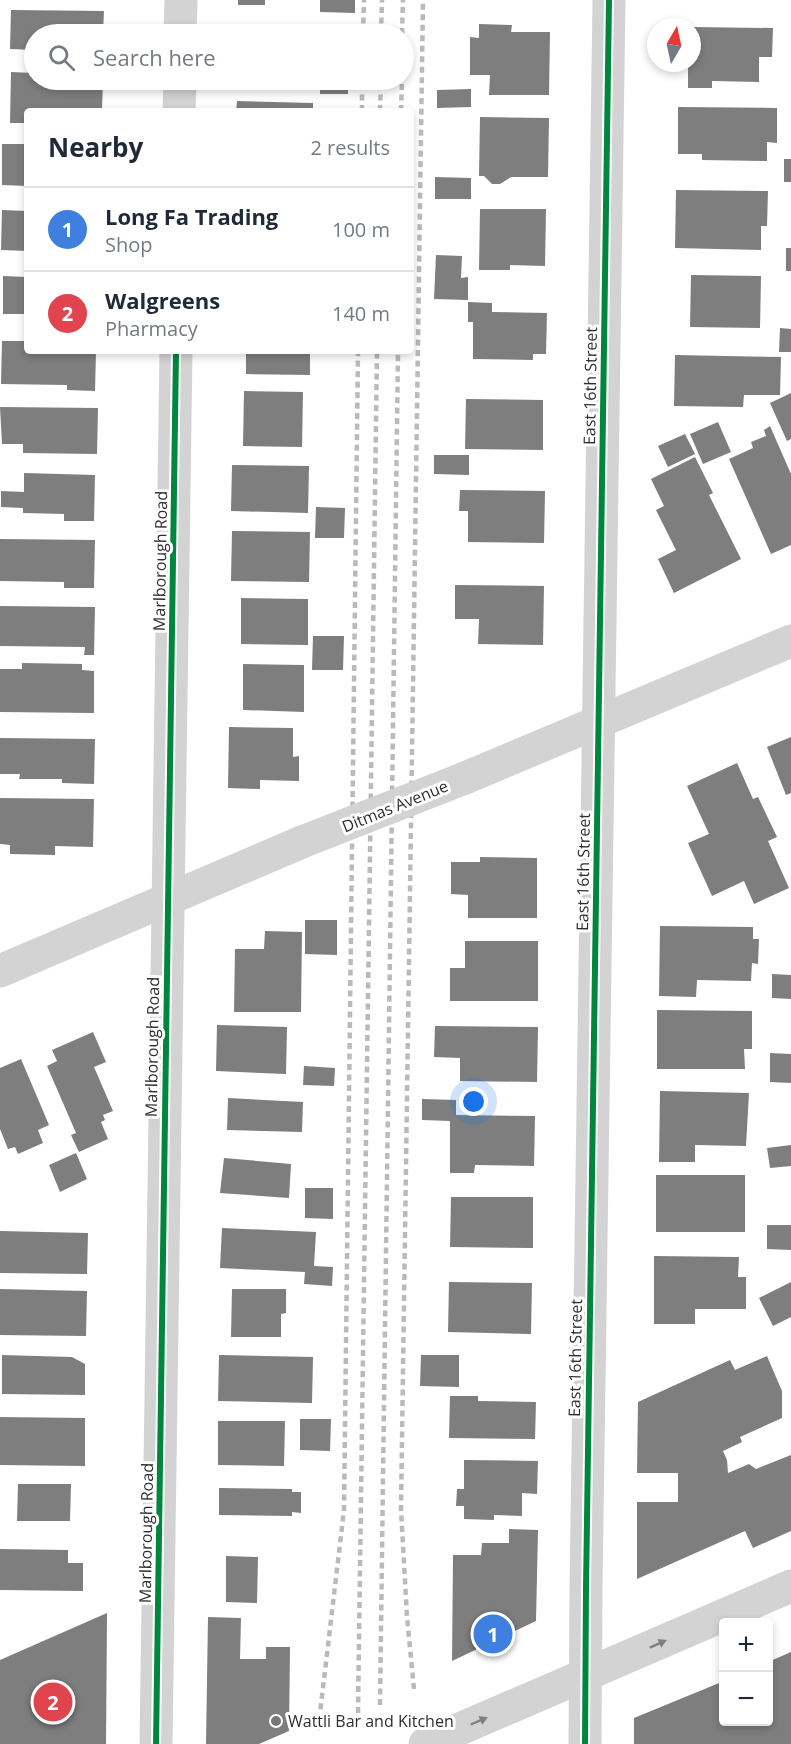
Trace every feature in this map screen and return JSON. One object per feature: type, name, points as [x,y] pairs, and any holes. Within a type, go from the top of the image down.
[{"type":"street","points":[[180,24],[181,0]]},
{"type":"street","name":"East 16th Street","points":[[585,1744],[609,0]]},
{"type":"street","points":[[179,108],[180,90]]},
{"type":"street","name":"Marlborough Road","points":[[156,1744],[176,354]]},
{"type":"street","name":"Ditmas Avenue","points":[[0,971],[302,842],[465,778],[791,641]]},
{"type":"street","points":[[425,1744],[791,1586]]},
{"type":"building","points":[[238,0],[265,0],[265,5],[238,5]]},
{"type":"building","points":[[320,0],[355,0],[355,13],[320,12]]},
{"type":"building","points":[[11,10],[104,11],[103,24],[24,24],[24,50],[10,49]]},
{"type":"building","points":[[479,24],[512,25],[511,32],[550,32],[549,95],[489,95],[490,75],[470,75],[470,37],[479,38]]},
{"type":"building","points":[[701,27],[773,28],[772,57],[759,57],[759,82],[712,81],[712,88],[688,88],[688,72],[701,72]]},
{"type":"building","points":[[11,72],[24,73],[24,90],[103,90],[102,108],[24,108],[24,123],[10,123]]},
{"type":"building","points":[[471,89],[471,107],[437,108],[437,90]]},
{"type":"building","points":[[320,90],[348,90],[348,94],[320,94]]},
{"type":"building","points":[[237,101],[313,103],[313,108],[236,108]]},
{"type":"building","points":[[678,107],[777,108],[777,143],[767,142],[767,161],[702,160],[702,154],[678,154]]},
{"type":"building","points":[[480,117],[549,118],[548,177],[511,177],[500,184],[492,184],[484,176],[479,176]]},
{"type":"building","points":[[2,144],[24,144],[24,186],[2,185]]},
{"type":"building","points":[[784,159],[791,159],[791,182],[784,182]]},
{"type":"building","points":[[435,177],[471,178],[471,199],[435,199]]},
{"type":"building","points":[[676,190],[768,191],[767,226],[761,226],[761,250],[675,248]]},
{"type":"building","points":[[480,209],[546,209],[545,266],[510,265],[510,270],[479,270]]},
{"type":"building","points":[[2,210],[24,211],[24,251],[1,250]]},
{"type":"building","points":[[786,248],[791,248],[791,271],[786,271]]},
{"type":"building","points":[[436,255],[462,256],[461,278],[468,277],[468,300],[434,299]]},
{"type":"building","points":[[691,275],[761,276],[760,328],[690,327]]},
{"type":"building","points":[[3,276],[24,277],[24,314],[3,314]]},
{"type":"building","points":[[468,302],[492,303],[492,312],[547,313],[546,354],[533,354],[533,360],[473,359],[473,322],[468,322]]},
{"type":"building","points":[[780,328],[791,329],[791,352],[779,352]]},
{"type":"building","points":[[2,341],[24,341],[24,354],[96,354],[95,391],[67,390],[67,385],[1,384]]},
{"type":"building","points":[[246,354],[310,354],[310,375],[246,374]]},
{"type":"building","points":[[675,355],[781,357],[780,395],[744,395],[743,407],[674,406]]},
{"type":"building","points":[[244,391],[303,392],[302,447],[243,446]]},
{"type":"building","points":[[791,393],[791,439],[787,441],[770,403]]},
{"type":"building","points":[[466,399],[543,400],[543,450],[465,449]]},
{"type":"building","points":[[0,407],[98,408],[97,454],[23,453],[23,444],[2,444]]},
{"type":"building","points":[[718,422],[731,452],[703,464],[690,434]]},
{"type":"building","points":[[770,426],[791,474],[791,545],[771,554],[729,459],[753,448],[751,442],[766,436],[764,430]]},
{"type":"building","points":[[685,434],[695,454],[668,467],[658,446]]},
{"type":"building","points":[[434,455],[469,455],[469,475],[434,474]]},
{"type":"building","points":[[695,457],[713,493],[709,495],[741,559],[674,593],[658,559],[676,550],[656,510],[664,506],[651,479]]},
{"type":"building","points":[[232,465],[309,466],[308,513],[231,511]]},
{"type":"building","points":[[24,473],[95,475],[94,521],[64,521],[64,514],[23,513],[23,508],[1,507],[1,491],[24,492]]},
{"type":"building","points":[[460,490],[545,491],[544,543],[468,542],[468,511],[459,511]]},
{"type":"building","points":[[316,507],[345,508],[344,538],[315,538]]},
{"type":"building","points":[[232,531],[310,532],[309,582],[231,581]]},
{"type":"building","points":[[0,539],[95,540],[94,588],[64,588],[64,582],[0,581]]},
{"type":"building","points":[[455,585],[544,586],[543,645],[478,644],[479,619],[455,619]]},
{"type":"building","points":[[241,598],[308,599],[308,645],[241,644]]},
{"type":"building","points":[[0,606],[95,607],[94,655],[84,655],[85,647],[0,646]]},
{"type":"building","points":[[313,636],[344,636],[343,670],[312,670]]},
{"type":"building","points":[[22,663],[82,664],[82,670],[94,671],[94,713],[0,712],[0,669],[22,669]]},
{"type":"building","points":[[243,664],[304,665],[304,712],[243,710]]},
{"type":"building","points":[[229,727],[293,728],[293,757],[299,756],[299,781],[260,780],[260,789],[228,788]]},
{"type":"building","points":[[791,737],[791,793],[786,795],[767,747]]},
{"type":"building","points":[[0,738],[95,739],[94,784],[62,783],[62,779],[19,779],[20,774],[0,774]]},
{"type":"building","points":[[737,763],[753,799],[758,797],[777,837],[768,841],[789,888],[754,904],[744,881],[712,896],[688,843],[709,834],[687,786]]},
{"type":"building","points":[[0,798],[94,799],[93,847],[55,846],[55,855],[10,854],[10,845],[0,844]]},
{"type":"building","points":[[480,857],[537,858],[537,918],[468,918],[468,895],[451,894],[451,862],[480,862]]},
{"type":"building","points":[[305,920],[337,920],[337,955],[305,954]]},
{"type":"building","points":[[660,926],[753,927],[753,939],[759,939],[758,964],[752,963],[751,981],[697,980],[696,997],[659,996]]},
{"type":"building","points":[[265,931],[302,932],[301,1012],[234,1012],[235,949],[264,949]]},
{"type":"building","points":[[465,941],[538,941],[538,1001],[450,1001],[450,968],[465,968]]},
{"type":"building","points":[[772,974],[791,975],[791,999],[772,998]]},
{"type":"building","points":[[657,1010],[752,1011],[752,1049],[744,1049],[745,1069],[657,1069]]},
{"type":"building","points":[[217,1025],[287,1027],[286,1074],[216,1071]]},
{"type":"building","points":[[435,1026],[538,1027],[537,1082],[460,1081],[460,1058],[434,1057]]},
{"type":"building","points":[[93,1032],[106,1062],[94,1067],[113,1111],[103,1115],[105,1120],[101,1122],[108,1139],[79,1152],[71,1135],[76,1133],[47,1066],[57,1061],[52,1050]]},
{"type":"building","points":[[770,1053],[791,1054],[791,1083],[770,1082]]},
{"type":"building","points":[[21,1059],[49,1125],[38,1130],[43,1143],[18,1154],[15,1147],[8,1149],[0,1129],[0,1068]]},
{"type":"building","points":[[304,1066],[335,1068],[334,1086],[303,1085]]},
{"type":"building","points":[[660,1091],[749,1093],[746,1146],[695,1145],[695,1162],[659,1162]]},
{"type":"building","points":[[228,1098],[303,1102],[302,1132],[227,1130]]},
{"type":"building","points":[[422,1099],[456,1100],[456,1115],[535,1116],[534,1166],[475,1165],[474,1173],[450,1173],[450,1121],[422,1120]]},
{"type":"building","points":[[791,1145],[791,1166],[770,1168],[767,1148]]},
{"type":"building","points":[[76,1153],[87,1179],[60,1192],[49,1165]]},
{"type":"building","points":[[224,1158],[291,1164],[289,1198],[220,1193]]},
{"type":"building","points":[[656,1175],[745,1175],[745,1232],[656,1232]]},
{"type":"building","points":[[305,1188],[333,1188],[333,1219],[305,1218]]},
{"type":"building","points":[[451,1197],[533,1197],[533,1248],[450,1247]]},
{"type":"building","points":[[767,1225],[791,1225],[791,1250],[767,1249]]},
{"type":"building","points":[[222,1228],[316,1232],[314,1266],[333,1267],[332,1286],[304,1284],[305,1272],[220,1268]]},
{"type":"building","points":[[0,1231],[88,1233],[87,1274],[0,1273]]},
{"type":"building","points":[[654,1256],[739,1257],[738,1277],[746,1277],[746,1309],[695,1309],[695,1324],[654,1324]]},
{"type":"building","points":[[449,1282],[532,1283],[531,1334],[448,1332]]},
{"type":"building","points":[[791,1282],[791,1317],[773,1326],[759,1298]]},
{"type":"building","points":[[0,1289],[87,1291],[86,1336],[0,1335]]},
{"type":"building","points":[[232,1289],[286,1289],[286,1313],[281,1314],[281,1337],[231,1337]]},
{"type":"building","points":[[2,1355],[72,1357],[85,1364],[85,1395],[2,1394]]},
{"type":"building","points":[[219,1355],[313,1357],[312,1403],[218,1401]]},
{"type":"building","points":[[421,1355],[459,1355],[459,1387],[420,1386]]},
{"type":"building","points":[[767,1356],[782,1391],[782,1418],[740,1437],[742,1442],[723,1451],[727,1460],[728,1473],[749,1464],[756,1469],[791,1455],[791,1531],[753,1548],[745,1531],[637,1579],[637,1502],[678,1502],[678,1473],[637,1473],[638,1402],[730,1360],[735,1370]]},
{"type":"building","points":[[450,1396],[478,1396],[478,1401],[536,1402],[535,1439],[449,1438]]},
{"type":"building","points":[[0,1417],[85,1418],[85,1466],[0,1465]]},
{"type":"building","points":[[300,1419],[331,1419],[330,1451],[300,1450]]},
{"type":"building","points":[[218,1421],[285,1421],[284,1466],[218,1465]]},
{"type":"building","points":[[464,1460],[538,1461],[537,1494],[522,1493],[522,1516],[494,1515],[494,1520],[464,1519],[464,1506],[456,1506],[457,1489],[464,1489]]},
{"type":"building","points":[[18,1484],[71,1484],[70,1521],[17,1521]]},
{"type":"building","points":[[219,1488],[292,1489],[292,1492],[301,1492],[301,1513],[292,1512],[292,1516],[219,1515]]},
{"type":"building","points":[[509,1529],[538,1530],[536,1621],[452,1661],[453,1555],[481,1555],[482,1543],[509,1543]]},
{"type":"building","points":[[0,1549],[68,1550],[68,1563],[83,1563],[83,1591],[0,1590]]},
{"type":"building","points":[[226,1556],[258,1557],[257,1603],[226,1602]]},
{"type":"building","points":[[107,1613],[106,1744],[0,1744],[0,1660]]},
{"type":"building","points":[[208,1617],[241,1618],[240,1659],[266,1659],[266,1647],[290,1647],[289,1731],[259,1744],[206,1744]]},
{"type":"building","points":[[791,1652],[791,1744],[634,1744],[634,1718],[719,1683],[719,1726],[773,1726],[773,1660]]},
{"type":"railway","points":[[363,24],[364,0]]},
{"type":"railway","points":[[381,24],[382,0]]},
{"type":"railway","points":[[402,24],[403,0]]},
{"type":"railway","points":[[414,1689],[401,1509],[423,0]]},
{"type":"railway","points":[[362,90],[362,108]]},
{"type":"railway","points":[[380,108],[381,90]]},
{"type":"railway","points":[[401,108],[402,90]]},
{"type":"railway","points":[[318,1730],[344,1510],[358,354]]},
{"type":"railway","points":[[358,1713],[377,354]]},
{"type":"railway","points":[[380,1705],[398,354]]},
{"type":"cycle path","points":[[585,1744],[609,0]]},
{"type":"cycle path","points":[[156,1744],[176,354]]},
{"type":"place","name":"Long Fa Trading","points":[[493,1634]]},
{"type":"place","name":"Walgreens","points":[[53,1702]]},
{"type":"place","name":"Wattli Bar and Kitchen","points":[[276,1721]]}]
